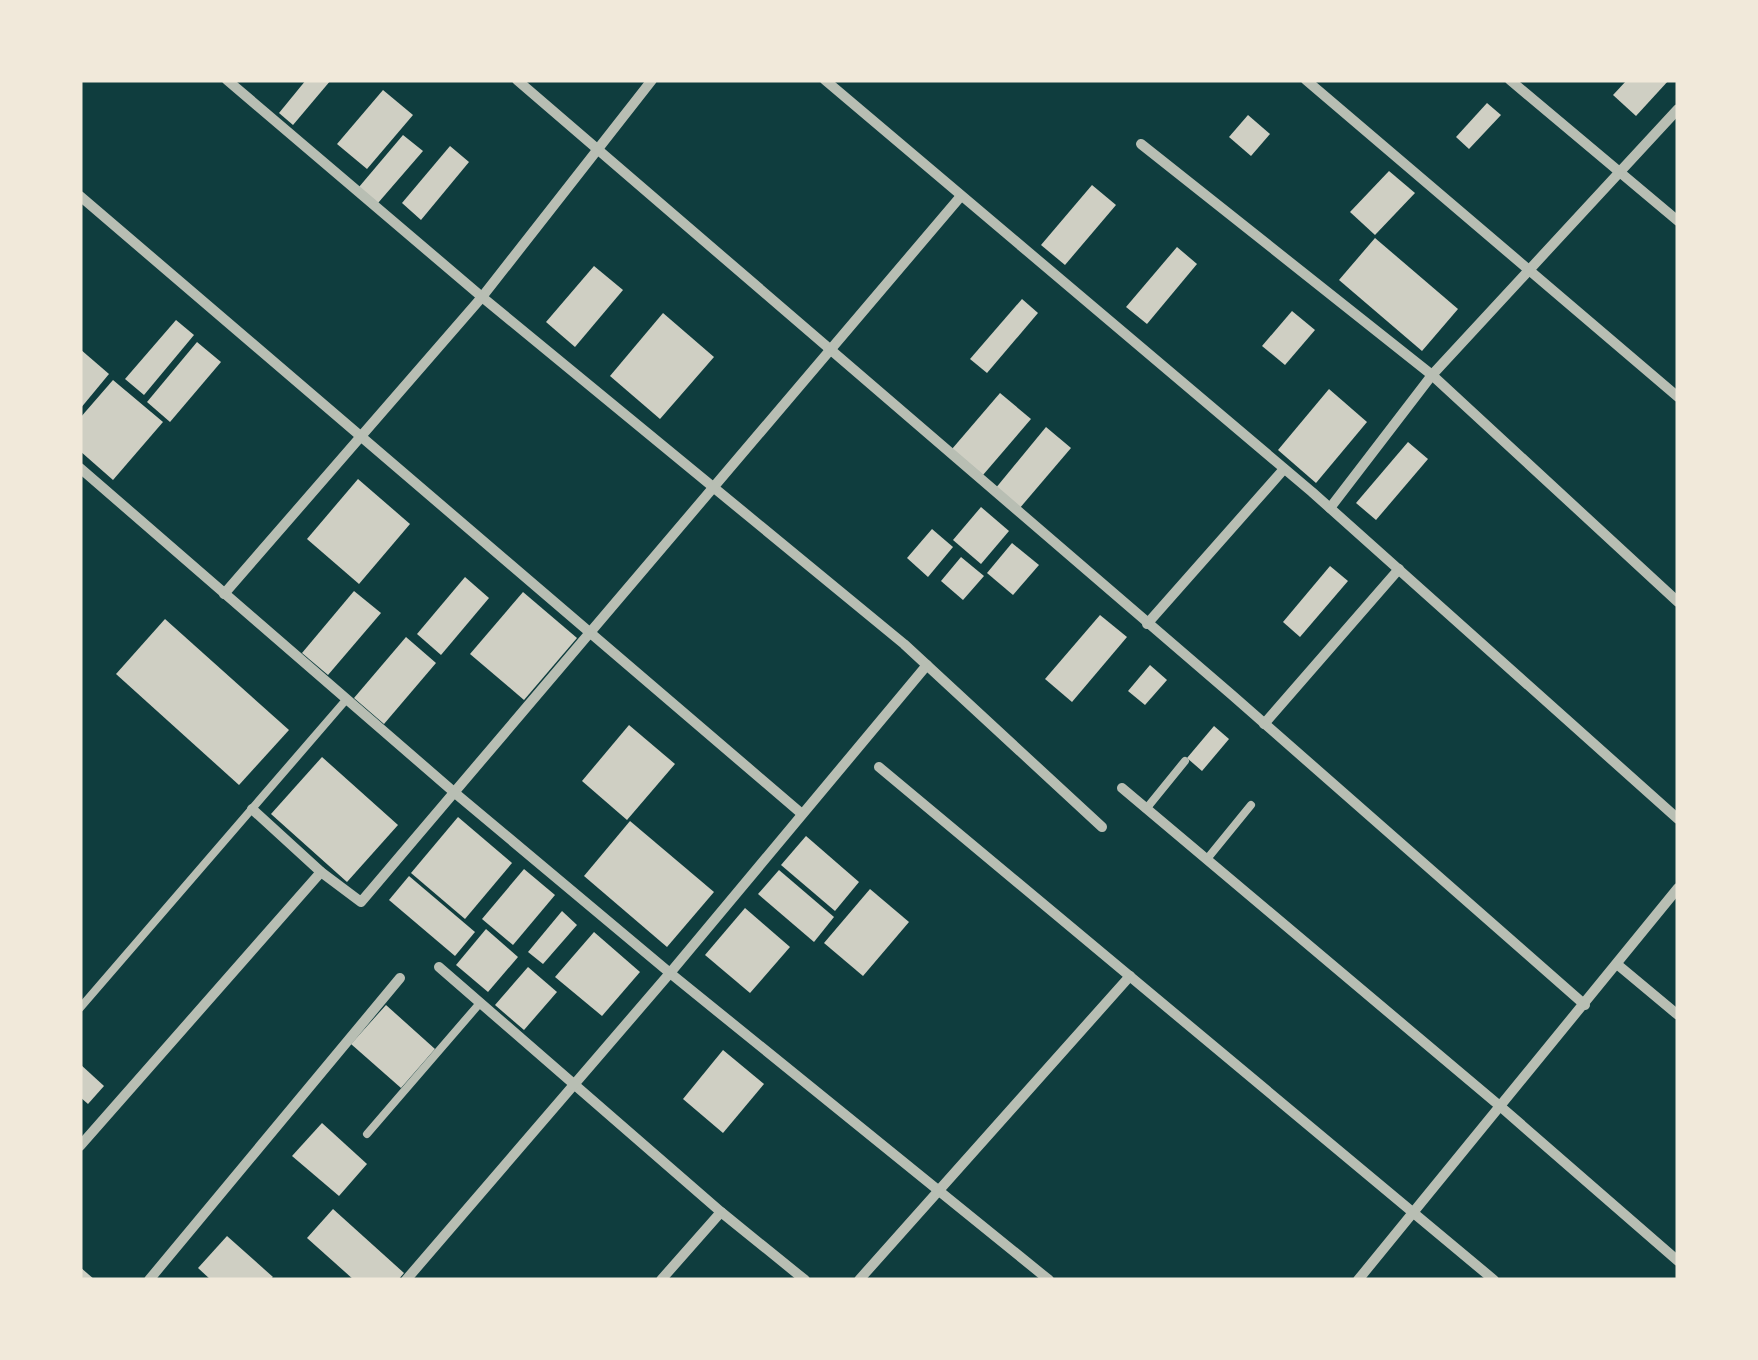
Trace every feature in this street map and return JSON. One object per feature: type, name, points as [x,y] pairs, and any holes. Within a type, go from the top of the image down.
[{"type":"street","points":[[227,80],[482,297],[904,644],[1102,828]]},
{"type":"street","points":[[517,80],[1585,1005]]},
{"type":"street","points":[[224,594],[482,297],[652,80]]},
{"type":"street","points":[[825,80],[1330,508],[1678,819]]},
{"type":"street","points":[[1306,80],[1678,397]]},
{"type":"street","points":[[1510,80],[1678,221]]},
{"type":"street","points":[[1330,508],[1432,375],[1678,109]]},
{"type":"street","points":[[1141,144],[1432,375],[1678,602]]},
{"type":"street","points":[[80,196],[802,814]]},
{"type":"street","points":[[252,809],[320,872],[362,902],[961,196]]},
{"type":"street","points":[[80,468],[345,701],[670,973],[1049,1280]]},
{"type":"street","points":[[1148,624],[1284,469]]},
{"type":"street","points":[[1264,724],[1399,569]]},
{"type":"street","points":[[406,1280],[670,973],[926,665]]},
{"type":"street","points":[[879,767],[1494,1280]]},
{"type":"street","points":[[1122,788],[1502,1107],[1678,1261]]},
{"type":"street","points":[[80,1146],[320,872]]},
{"type":"street","points":[[1358,1280],[1678,888]]},
{"type":"street","points":[[1618,965],[1678,1016]]},
{"type":"street","points":[[439,967],[805,1280]]},
{"type":"street","points":[[859,1280],[1130,976]]},
{"type":"street","points":[[149,1280],[400,978]]},
{"type":"street","points":[[662,1280],[721,1212]]},
{"type":"lane","points":[[80,1008],[345,701]]},
{"type":"lane","points":[[1146,809],[1186,762]]},
{"type":"lane","points":[[1207,860],[1251,806]]},
{"type":"lane","points":[[367,1134],[480,1002]]},
{"type":"building","points":[[306,80],[331,80],[293,125],[279,113]]},
{"type":"building","points":[[1627,80],[1669,80],[1636,116],[1613,95]]},
{"type":"building","points":[[383,90],[413,115],[367,169],[337,144]]},
{"type":"building","points":[[1487,103],[1501,115],[1469,149],[1456,137]]},
{"type":"building","points":[[1248,115],[1270,134],[1251,156],[1229,137]]},
{"type":"building","points":[[403,135],[423,151],[378,203],[359,187]]},
{"type":"building","points":[[450,146],[469,162],[421,220],[402,203]]},
{"type":"building","points":[[1389,171],[1415,193],[1375,235],[1350,212]]},
{"type":"building","points":[[1092,185],[1116,205],[1065,265],[1041,245]]},
{"type":"building","points":[[1375,238],[1458,309],[1422,351],[1339,280]]},
{"type":"building","points":[[1177,247],[1197,264],[1147,324],[1126,307]]},
{"type":"building","points":[[594,266],[623,290],[575,347],[546,322]]},
{"type":"building","points":[[1022,299],[1038,313],[987,373],[970,359]]},
{"type":"building","points":[[1292,311],[1315,330],[1285,365],[1262,346]]},
{"type":"building","points":[[663,313],[714,357],[660,419],[610,376]]},
{"type":"building","points":[[176,320],[194,335],[144,395],[125,379]]},
{"type":"building","points":[[197,342],[221,362],[170,422],[147,402]]},
{"type":"building","points":[[80,349],[109,374],[80,409]]},
{"type":"building","points":[[113,380],[163,422],[113,480],[80,451],[80,418]]},
{"type":"building","points":[[1329,389],[1367,422],[1316,483],[1278,450]]},
{"type":"building","points":[[1000,393],[1031,419],[983,475],[952,449]]},
{"type":"building","points":[[1046,427],[1071,448],[1019,509],[995,489]]},
{"type":"building","points":[[1408,442],[1428,459],[1376,520],[1356,503]]},
{"type":"building","points":[[358,479],[410,524],[359,584],[307,539]]},
{"type":"building","points":[[981,507],[1009,531],[981,564],[953,540]]},
{"type":"building","points":[[932,529],[953,547],[928,577],[907,558]]},
{"type":"building","points":[[1012,543],[1039,565],[1013,595],[987,573]]},
{"type":"building","points":[[961,557],[984,576],[963,600],[941,581]]},
{"type":"building","points":[[1330,566],[1348,581],[1300,637],[1283,622]]},
{"type":"building","points":[[465,577],[489,598],[441,655],[417,634]]},
{"type":"building","points":[[354,591],[381,613],[328,675],[302,653]]},
{"type":"building","points":[[523,592],[577,638],[524,700],[470,654]]},
{"type":"building","points":[[1100,615],[1127,637],[1072,702],[1045,679]]},
{"type":"building","points":[[165,619],[289,730],[239,785],[116,674]]},
{"type":"building","points":[[406,637],[436,663],[384,724],[354,698]]},
{"type":"building","points":[[1150,665],[1167,680],[1145,705],[1128,691]]},
{"type":"building","points":[[629,725],[675,764],[627,820],[582,781]]},
{"type":"building","points":[[1214,726],[1229,739],[1202,771],[1187,758]]},
{"type":"building","points":[[322,757],[398,825],[347,882],[271,814]]},
{"type":"building","points":[[458,817],[512,863],[465,919],[411,873]]},
{"type":"building","points":[[630,821],[714,892],[667,947],[584,876]]},
{"type":"building","points":[[806,836],[859,882],[835,911],[781,865]]},
{"type":"building","points":[[524,869],[555,895],[513,945],[482,919]]},
{"type":"building","points":[[779,870],[834,917],[814,942],[758,894]]},
{"type":"building","points":[[409,876],[475,932],[455,956],[389,900]]},
{"type":"building","points":[[870,889],[909,922],[863,976],[824,943]]},
{"type":"building","points":[[745,908],[790,947],[750,993],[705,955]]},
{"type":"building","points":[[562,911],[577,925],[543,964],[528,952]]},
{"type":"building","points":[[486,929],[518,957],[488,992],[456,965]]},
{"type":"building","points":[[594,932],[640,972],[602,1016],[555,977]]},
{"type":"building","points":[[528,967],[557,992],[524,1030],[495,1005]]},
{"type":"building","points":[[386,1005],[435,1049],[401,1088],[351,1044]]},
{"type":"building","points":[[723,1050],[764,1084],[723,1133],[683,1099]]},
{"type":"building","points":[[80,1064],[104,1086],[88,1104],[80,1097]]},
{"type":"building","points":[[322,1123],[367,1164],[339,1196],[292,1156]]},
{"type":"building","points":[[333,1209],[404,1273],[398,1280],[354,1280],[307,1238]]},
{"type":"building","points":[[227,1236],[273,1277],[211,1280],[198,1268]]},
{"type":"building","points":[[80,1267],[95,1280],[80,1280]]}]
